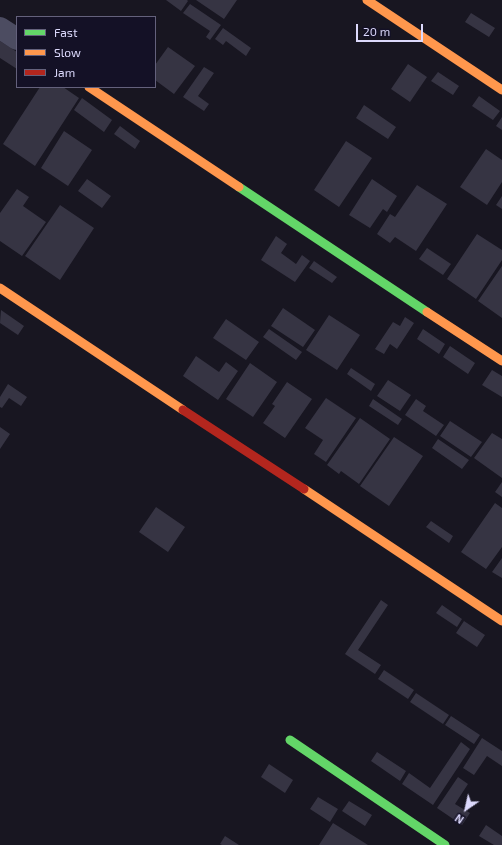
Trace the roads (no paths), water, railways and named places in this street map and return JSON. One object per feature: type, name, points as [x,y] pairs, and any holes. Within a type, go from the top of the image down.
[{"type":"street","points":[[367,0],[502,90]]},
{"type":"street","points":[[0,28],[16,38]]},
{"type":"street","points":[[91,88],[502,361]]},
{"type":"street","points":[[0,288],[502,622]]},
{"type":"street","points":[[290,740],[445,845]]}]
